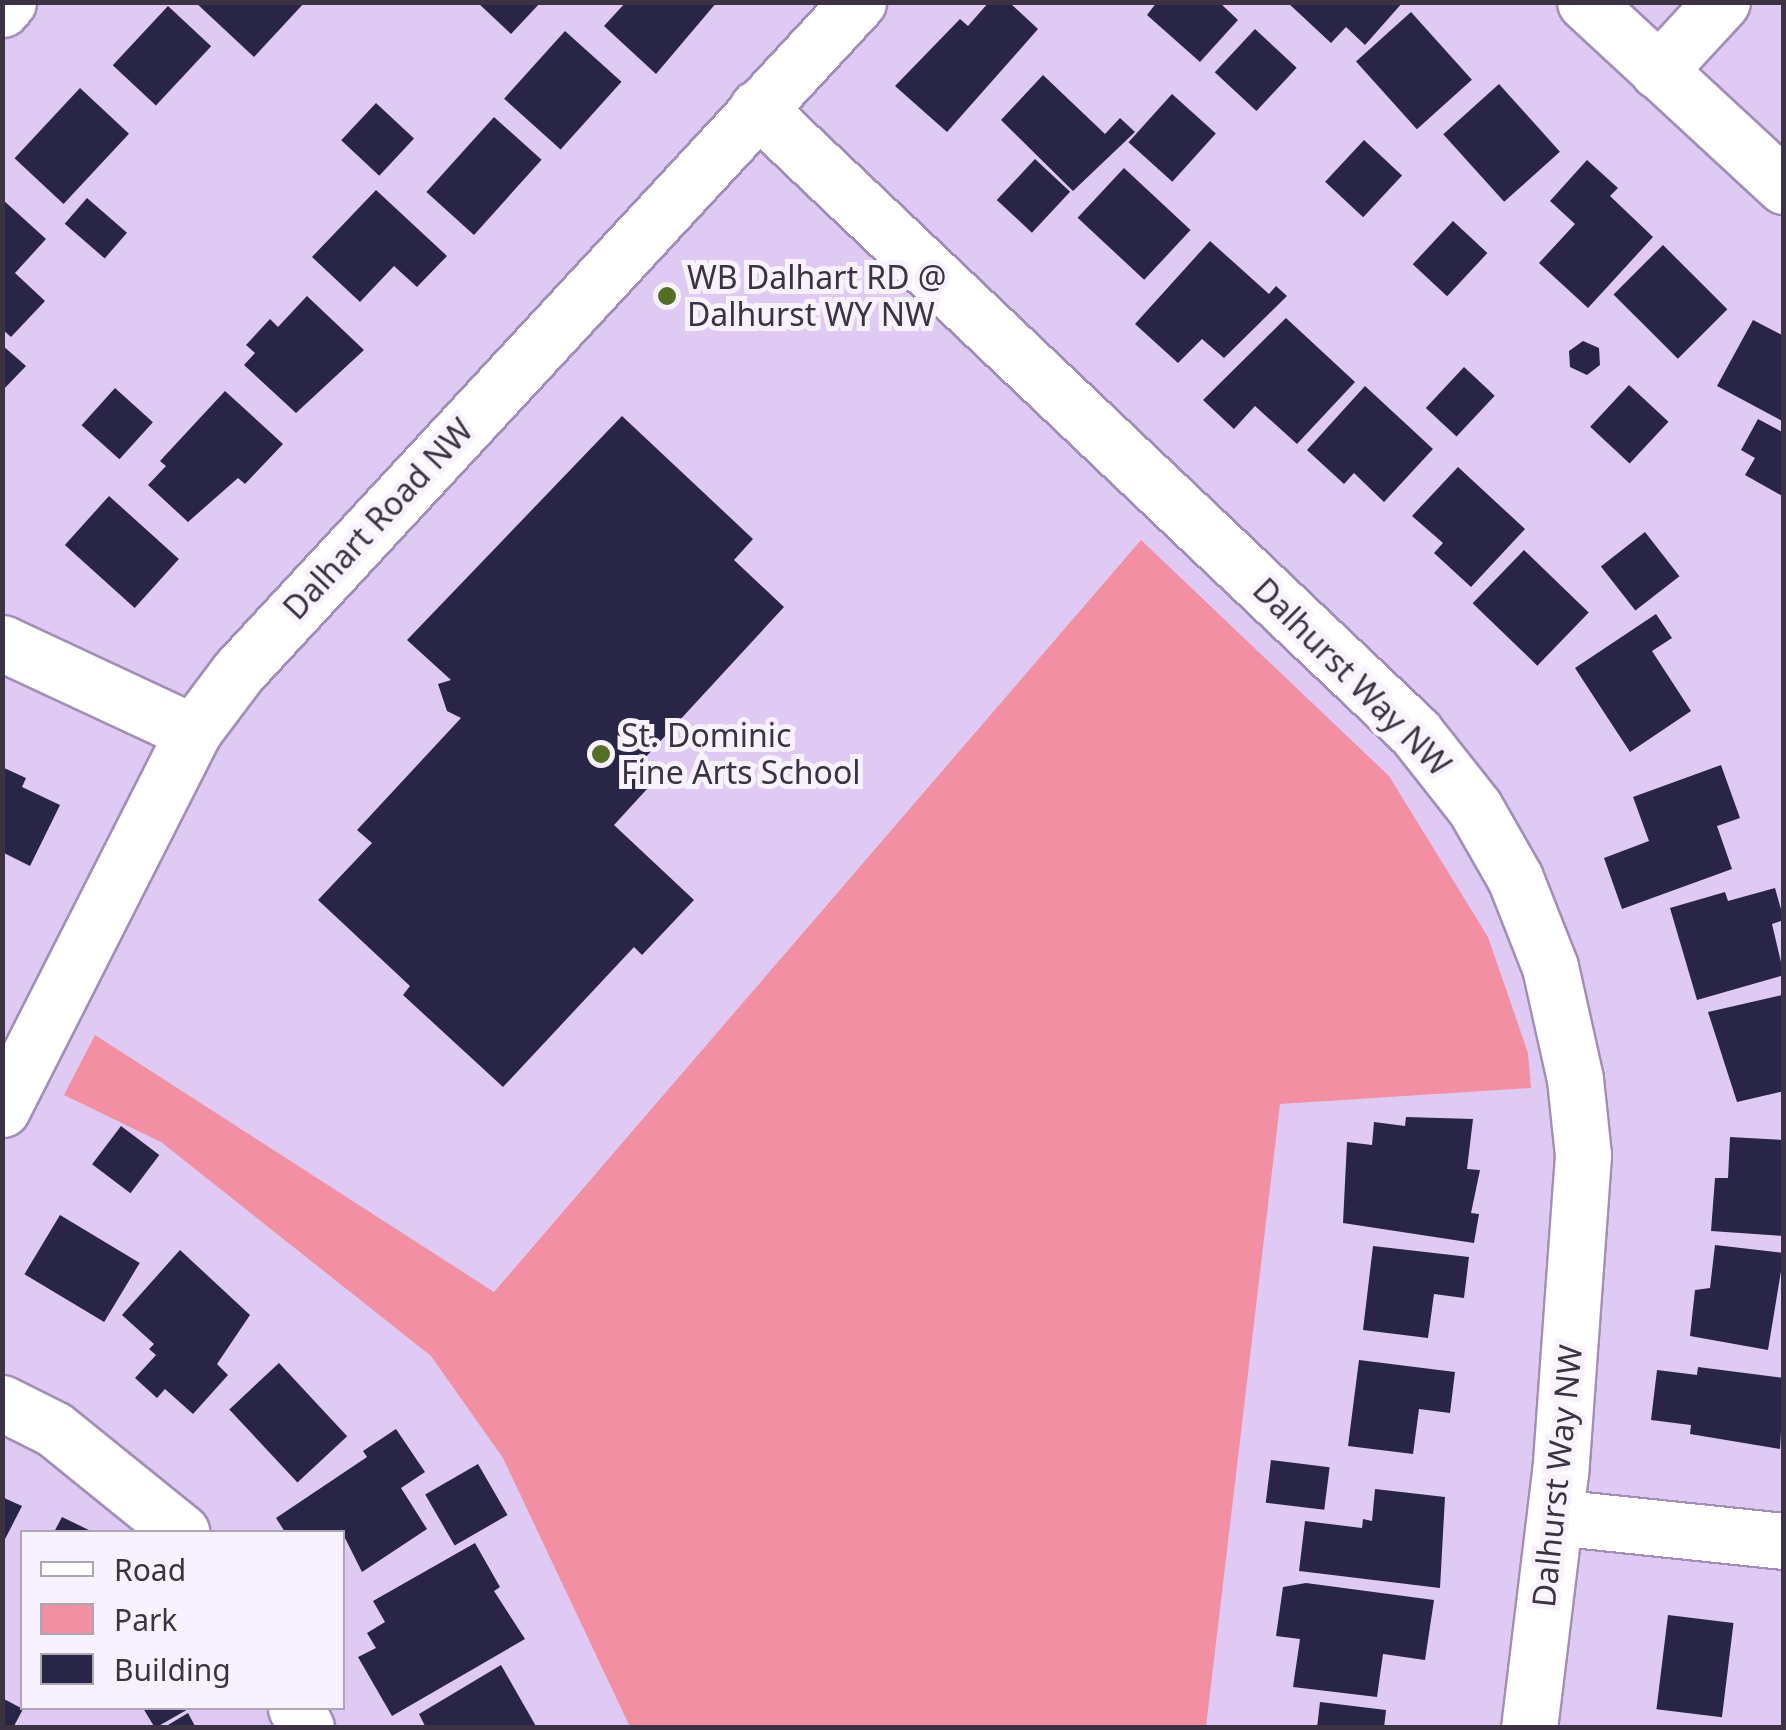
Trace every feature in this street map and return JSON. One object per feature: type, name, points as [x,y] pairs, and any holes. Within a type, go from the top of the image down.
[{"type":"street","points":[[2,9],[8,2]]},
{"type":"street","name":"Dalhart Road NW","points":[[2,1110],[192,732],[238,672],[858,2]]},
{"type":"street","points":[[1585,2],[1784,186]]},
{"type":"street","points":[[1658,70],[1722,2]]},
{"type":"street","name":"Dalhurst Way NW","points":[[758,108],[1377,694],[1446,769],[1500,848],[1550,968],[1575,1080],[1583,1155],[1555,1517],[1529,1728]]},
{"type":"street","points":[[2,643],[192,732]]},
{"type":"street","points":[[2,1402],[54,1429],[179,1530]]},
{"type":"street","points":[[1555,1517],[1784,1541]]},
{"type":"green space","points":[[1141,540],[1389,776],[1488,937],[1528,1053],[1531,1088],[1280,1104],[1206,1727],[630,1727],[503,1458],[431,1356],[161,1142],[64,1095],[95,1035],[494,1292]]},
{"type":"building","points":[[195,2],[305,2],[254,57]]},
{"type":"building","points":[[477,2],[541,2],[511,34]]},
{"type":"building","points":[[626,2],[717,2],[656,74],[604,26]]},
{"type":"building","points":[[989,2],[1009,2],[1038,29],[947,132],[895,86],[960,19],[968,26]]},
{"type":"building","points":[[1157,2],[1219,2],[1238,20],[1200,62],[1147,15]]},
{"type":"building","points":[[1287,2],[1403,2],[1365,45],[1346,27],[1331,43]]},
{"type":"building","points":[[168,6],[211,46],[156,105],[113,65]]},
{"type":"building","points":[[1411,12],[1472,80],[1417,129],[1356,62]]},
{"type":"building","points":[[1255,29],[1297,68],[1256,111],[1215,72]]},
{"type":"building","points":[[565,31],[621,82],[561,149],[504,99]]},
{"type":"building","points":[[1043,75],[1105,134],[1120,118],[1135,132],[1073,191],[1001,120]]},
{"type":"building","points":[[1499,84],[1560,152],[1504,202],[1443,134]]},
{"type":"building","points":[[80,88],[129,134],[64,204],[15,158]]},
{"type":"building","points":[[1172,94],[1216,133],[1172,182],[1129,142]]},
{"type":"building","points":[[376,103],[414,138],[379,176],[341,140]]},
{"type":"building","points":[[494,117],[542,160],[474,235],[426,192]]},
{"type":"building","points":[[1364,140],[1402,175],[1363,217],[1325,182]]},
{"type":"building","points":[[1035,159],[1070,192],[1032,233],[997,200]]},
{"type":"building","points":[[1587,160],[1618,188],[1610,196],[1653,237],[1588,308],[1539,263],[1575,224],[1550,201]]},
{"type":"building","points":[[1124,168],[1191,230],[1144,280],[1078,218]]},
{"type":"building","points":[[376,190],[447,256],[417,287],[394,266],[360,302],[312,257]]},
{"type":"building","points":[[87,198],[127,233],[105,258],[65,224]]},
{"type":"building","points":[[2,199],[46,239],[15,273],[45,301],[11,337],[2,329]]},
{"type":"building","points":[[1453,221],[1487,253],[1447,296],[1413,264]]},
{"type":"building","points":[[1210,241],[1269,294],[1276,286],[1287,296],[1224,358],[1202,339],[1178,363],[1135,324]]},
{"type":"building","points":[[1663,245],[1727,309],[1678,359],[1614,294]]},
{"type":"building","points":[[307,296],[364,350],[296,413],[244,365],[255,353],[246,345],[270,319],[278,327]]},
{"type":"building","points":[[1286,318],[1355,382],[1297,444],[1255,406],[1234,429],[1203,400]]},
{"type":"building","points":[[1753,320],[1784,336],[1784,422],[1717,386]]},
{"type":"building","points":[[1583,341],[1599,348],[1600,365],[1587,375],[1570,367],[1569,351]]},
{"type":"building","points":[[2,345],[26,366],[2,391]]},
{"type":"building","points":[[1464,367],[1495,396],[1457,437],[1426,408]]},
{"type":"building","points":[[1629,385],[1668,422],[1630,464],[1590,427]]},
{"type":"building","points":[[1365,386],[1433,449],[1384,502],[1354,473],[1344,484],[1307,450]]},
{"type":"building","points":[[115,388],[153,422],[119,459],[82,425]]},
{"type":"building","points":[[225,391],[283,444],[245,484],[238,478],[188,522],[148,485],[166,466],[160,461]]},
{"type":"building","points":[[622,416],[753,539],[734,560],[784,607],[631,773],[647,789],[614,825],[694,900],[642,955],[634,947],[503,1087],[403,995],[410,986],[318,900],[372,843],[357,830],[461,718],[447,711],[438,684],[451,680],[407,640]]},
{"type":"building","points":[[1758,419],[1784,433],[1784,497],[1745,475],[1755,458],[1741,450]]},
{"type":"building","points":[[1458,467],[1525,529],[1471,587],[1434,553],[1443,543],[1412,516]]},
{"type":"building","points":[[109,496],[179,559],[135,608],[65,545]]},
{"type":"building","points":[[1645,532],[1679,576],[1635,611],[1601,566]]},
{"type":"building","points":[[1524,550],[1589,613],[1537,666],[1473,603]]},
{"type":"building","points":[[1656,614],[1672,638],[1652,651],[1691,711],[1630,752],[1575,668]]},
{"type":"building","points":[[1721,765],[1740,818],[1717,826],[1732,869],[1622,909],[1604,858],[1649,841],[1633,797]]},
{"type":"building","points":[[2,767],[26,778],[22,787],[60,805],[30,866],[2,852]]},
{"type":"building","points":[[1775,888],[1784,920],[1772,924],[1784,975],[1697,1000],[1670,908],[1725,892],[1728,901]]},
{"type":"building","points":[[1782,995],[1784,1091],[1737,1102],[1708,1012]]},
{"type":"building","points":[[1406,1117],[1473,1119],[1467,1169],[1480,1170],[1471,1213],[1479,1214],[1474,1243],[1343,1223],[1347,1142],[1372,1145],[1374,1122],[1405,1126]]},
{"type":"building","points":[[121,1126],[159,1155],[130,1193],[92,1164]]},
{"type":"building","points":[[1730,1137],[1784,1140],[1784,1236],[1711,1231],[1715,1178],[1728,1178]]},
{"type":"building","points":[[60,1215],[140,1263],[104,1322],[24,1274]]},
{"type":"building","points":[[1715,1245],[1784,1253],[1768,1350],[1690,1336],[1695,1290],[1710,1288]]},
{"type":"building","points":[[1373,1246],[1469,1257],[1464,1298],[1434,1294],[1428,1338],[1363,1330]]},
{"type":"building","points":[[180,1250],[250,1315],[217,1364],[228,1375],[193,1414],[165,1389],[157,1398],[135,1378],[156,1355],[149,1349],[154,1344],[122,1315]]},
{"type":"building","points":[[1359,1360],[1455,1372],[1450,1413],[1419,1409],[1413,1454],[1348,1446]]},
{"type":"building","points":[[279,1363],[347,1436],[297,1483],[229,1409]]},
{"type":"building","points":[[1698,1367],[1784,1378],[1780,1449],[1690,1434],[1691,1425],[1651,1420],[1657,1370],[1697,1375]]},
{"type":"building","points":[[396,1429],[425,1472],[401,1488],[427,1529],[362,1572],[345,1538],[345,1530],[284,1530],[276,1518],[367,1457],[363,1451]]},
{"type":"building","points":[[1271,1460],[1330,1467],[1324,1510],[1266,1503]]},
{"type":"building","points":[[478,1464],[508,1515],[455,1546],[425,1494]]},
{"type":"building","points":[[1375,1489],[1445,1497],[1440,1588],[1299,1571],[1305,1521],[1362,1528],[1363,1519],[1372,1521]]},
{"type":"building","points":[[2,1497],[22,1506],[2,1545]]},
{"type":"building","points":[[62,1517],[89,1530],[55,1530]]},
{"type":"building","points":[[475,1543],[500,1587],[494,1591],[525,1639],[392,1716],[358,1657],[376,1648],[367,1633],[385,1622],[373,1601]]},
{"type":"building","points":[[1306,1583],[1434,1600],[1425,1660],[1383,1654],[1377,1697],[1293,1687],[1300,1639],[1276,1636],[1283,1587]]},
{"type":"building","points":[[1668,1615],[1734,1623],[1722,1717],[1656,1709]]},
{"type":"building","points":[[501,1665],[537,1728],[426,1728],[419,1714]]},
{"type":"building","points":[[2,1698],[22,1710],[13,1728],[2,1728]]},
{"type":"building","points":[[1320,1702],[1386,1710],[1384,1728],[1317,1728]]},
{"type":"building","points":[[144,1710],[186,1710],[155,1728]]},
{"type":"building","points":[[188,1713],[196,1728],[163,1728]]},
{"type":"place","name":"WB Dalhart RD @ Dalhurst WY NW","points":[[667,296]]},
{"type":"place","name":"St. Dominic Fine Arts School","points":[[601,754]]}]
